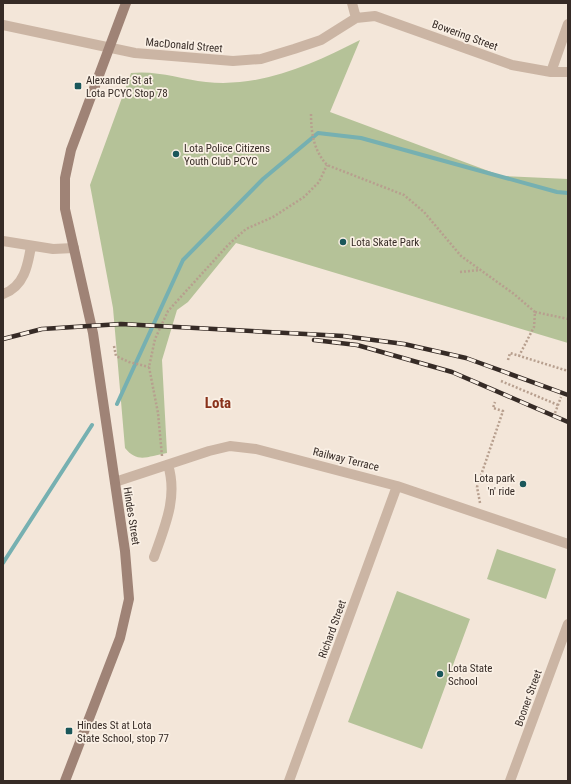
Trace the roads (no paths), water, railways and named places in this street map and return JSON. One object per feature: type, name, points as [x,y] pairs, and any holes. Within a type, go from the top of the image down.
[{"type":"street","name":"Hindes Street","points":[[65,781],[120,638],[129,599],[129,581],[93,333],[66,216],[65,178],[72,150],[126,3]]},
{"type":"street","points":[[352,3],[356,18]]},
{"type":"street","name":"Bowering Street","points":[[356,18],[375,16],[512,65],[551,72],[568,72]]},
{"type":"street","name":"MacDonald Street","points":[[3,25],[134,53],[232,61],[261,59],[321,40],[356,18]]},
{"type":"street","points":[[551,72],[568,24]]},
{"type":"street","points":[[3,241],[53,249],[74,248]]},
{"type":"street","points":[[3,294],[14,288],[23,278],[31,246]]},
{"type":"street","name":"Railway Terrace","points":[[115,482],[209,451],[230,446],[256,449],[397,486],[568,544]]},
{"type":"street","name":"Hindes Street","points":[[154,557],[171,511],[172,478],[166,466]]},
{"type":"street","name":"Richard Street","points":[[289,781],[397,486]]},
{"type":"street","name":"Booner Street","points":[[510,781],[568,624]]},
{"type":"waterway","points":[[117,404],[183,260],[263,179],[318,133],[361,138],[557,192],[568,193]]},
{"type":"waterway","points":[[3,563],[92,425]]},
{"type":"railway","points":[[3,339],[42,329],[121,324],[343,336],[404,344],[466,358],[568,395]]},
{"type":"railway","points":[[314,340],[357,345],[452,372],[568,422]]},
{"type":"place","name":"Alexander St at Lota PCYC Stop 78","points":[[78,86]]},
{"type":"place","name":"Lota Police Citizens Youth Club PCYC","points":[[176,154]]},
{"type":"place","name":"Lota Skate Park","points":[[343,242]]},
{"type":"place","name":"Lota park 'n' ride","points":[[523,484]]},
{"type":"place","name":"Lota State School","points":[[440,674]]},
{"type":"place","name":"Hindes St at Lota State School, stop 77","points":[[69,731]]},
{"type":"district","name":"Lota","points":[[218,403]]}]
